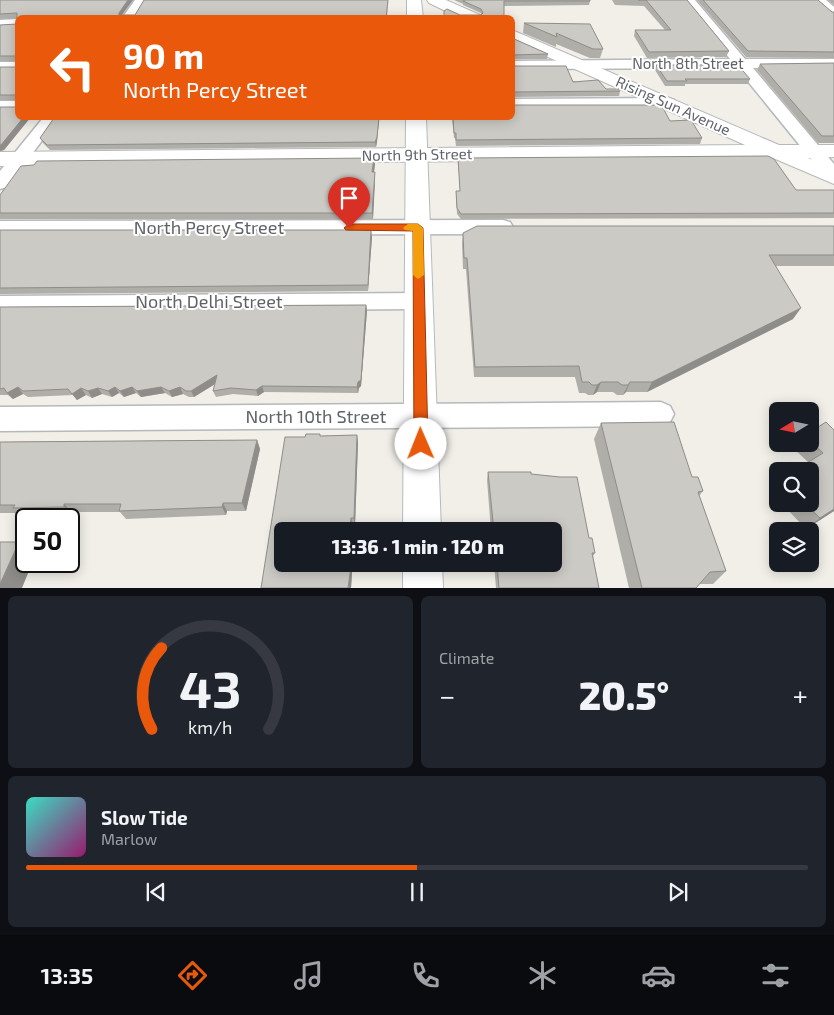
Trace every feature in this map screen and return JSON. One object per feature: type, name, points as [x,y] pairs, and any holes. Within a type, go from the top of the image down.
[{"type":"street","points":[[130,15],[142,0]]},
{"type":"street","points":[[414,0],[415,15]]},
{"type":"street","points":[[434,0],[467,15]]},
{"type":"street","points":[[689,0],[834,177]]},
{"type":"street","points":[[818,0],[834,14]]},
{"type":"street","points":[[0,24],[15,24]]},
{"type":"street","name":"Rising Sun Avenue","points":[[515,35],[834,177]]},
{"type":"street","name":"North 8th Street","points":[[515,65],[834,63]]},
{"type":"street","points":[[0,66],[15,66]]},
{"type":"street","points":[[515,104],[668,103]]},
{"type":"street","points":[[0,106],[15,106]]},
{"type":"street","points":[[0,183],[9,159],[49,120]]},
{"type":"street","points":[[416,120],[422,522]]},
{"type":"street","name":"North 9th Street","points":[[9,159],[834,151]]},
{"type":"street","name":"North Percy Street","points":[[0,228],[519,228]]},
{"type":"street","name":"North Delhi Street","points":[[0,304],[419,301]]},
{"type":"street","name":"North 10th Street","points":[[0,419],[662,414]]},
{"type":"street","points":[[422,572],[423,588]]},
{"type":"building","points":[[0,0],[128,0],[119,15],[0,14]]},
{"type":"building","points":[[144,0],[388,0],[386,15],[135,15]]},
{"type":"building","points":[[590,0],[504,1],[504,15],[481,15],[483,13],[481,9],[463,1]]},
{"type":"building","points":[[646,0],[687,0],[729,51],[649,52],[635,30],[671,30]]},
{"type":"building","points":[[703,0],[818,0],[834,12],[834,52],[748,51]]},
{"type":"building","points":[[447,9],[460,15],[444,15],[444,11]]},
{"type":"building","points":[[524,23],[590,24],[603,49],[593,49],[556,33],[557,37]]},
{"type":"building","points":[[15,24],[15,56],[0,56],[0,25]]},
{"type":"building","points":[[515,39],[548,54],[515,55]]},
{"type":"building","points":[[834,63],[834,136],[822,136],[760,64]]},
{"type":"building","points":[[656,65],[738,65],[750,79],[685,79],[687,81],[667,81]]},
{"type":"building","points":[[515,66],[566,66],[573,82],[598,80],[606,89],[620,89],[620,91],[515,92]]},
{"type":"building","points":[[0,67],[15,67],[15,95],[0,95]]},
{"type":"building","points":[[515,105],[656,105],[663,108],[670,121],[691,120],[702,138],[456,140],[456,133],[454,133],[453,120],[515,120]]},
{"type":"building","points":[[0,107],[15,107],[15,120],[21,120],[1,145],[0,145]]},
{"type":"building","points":[[53,120],[379,120],[375,142],[47,145],[40,138]]},
{"type":"building","points":[[768,156],[774,159],[796,190],[834,190],[834,213],[461,214],[457,208],[456,191],[460,191],[458,158]]},
{"type":"building","points":[[374,158],[372,172],[375,172],[372,213],[0,213],[0,195],[21,166],[34,165],[37,161]]},
{"type":"building","points":[[477,226],[834,226],[834,255],[769,255],[801,308],[652,382],[630,382],[628,385],[622,385],[618,382],[601,382],[597,385],[592,385],[589,382],[582,382],[579,366],[475,367],[467,258],[464,258],[463,233]]},
{"type":"building","points":[[0,230],[371,230],[368,285],[0,288]]},
{"type":"building","points":[[366,305],[361,380],[358,382],[357,387],[262,386],[256,390],[231,388],[213,391],[217,375],[191,391],[186,391],[180,387],[169,391],[161,387],[137,391],[132,387],[120,391],[115,387],[108,391],[98,388],[88,391],[81,388],[72,394],[68,389],[23,391],[18,387],[7,393],[4,388],[0,389],[0,307]]},
{"type":"building","points":[[674,422],[692,477],[698,477],[703,491],[698,492],[726,571],[710,572],[696,588],[642,588],[601,423]]},
{"type":"building","points":[[826,422],[834,430],[834,509],[820,518],[814,512],[819,512],[819,462],[808,462],[823,453],[819,449],[819,426]]},
{"type":"building","points":[[306,434],[320,434],[320,436],[357,435],[354,518],[351,518],[351,522],[274,522],[274,572],[350,572],[348,588],[261,588],[285,437],[305,437]]},
{"type":"building","points":[[257,440],[242,503],[223,503],[222,507],[119,511],[121,504],[64,504],[64,507],[13,508],[15,505],[0,505],[0,442]]},
{"type":"building","points":[[488,472],[531,472],[531,474],[577,477],[589,538],[592,538],[595,553],[592,553],[599,588],[499,588],[498,572],[562,572],[562,522],[493,522]]},
{"type":"building","points":[[0,542],[15,542],[15,551],[0,584]]},
{"type":"slow traffic","points":[[408,228],[418,228],[418,275]]},
{"type":"route","points":[[349,228],[418,228],[421,444]]}]
